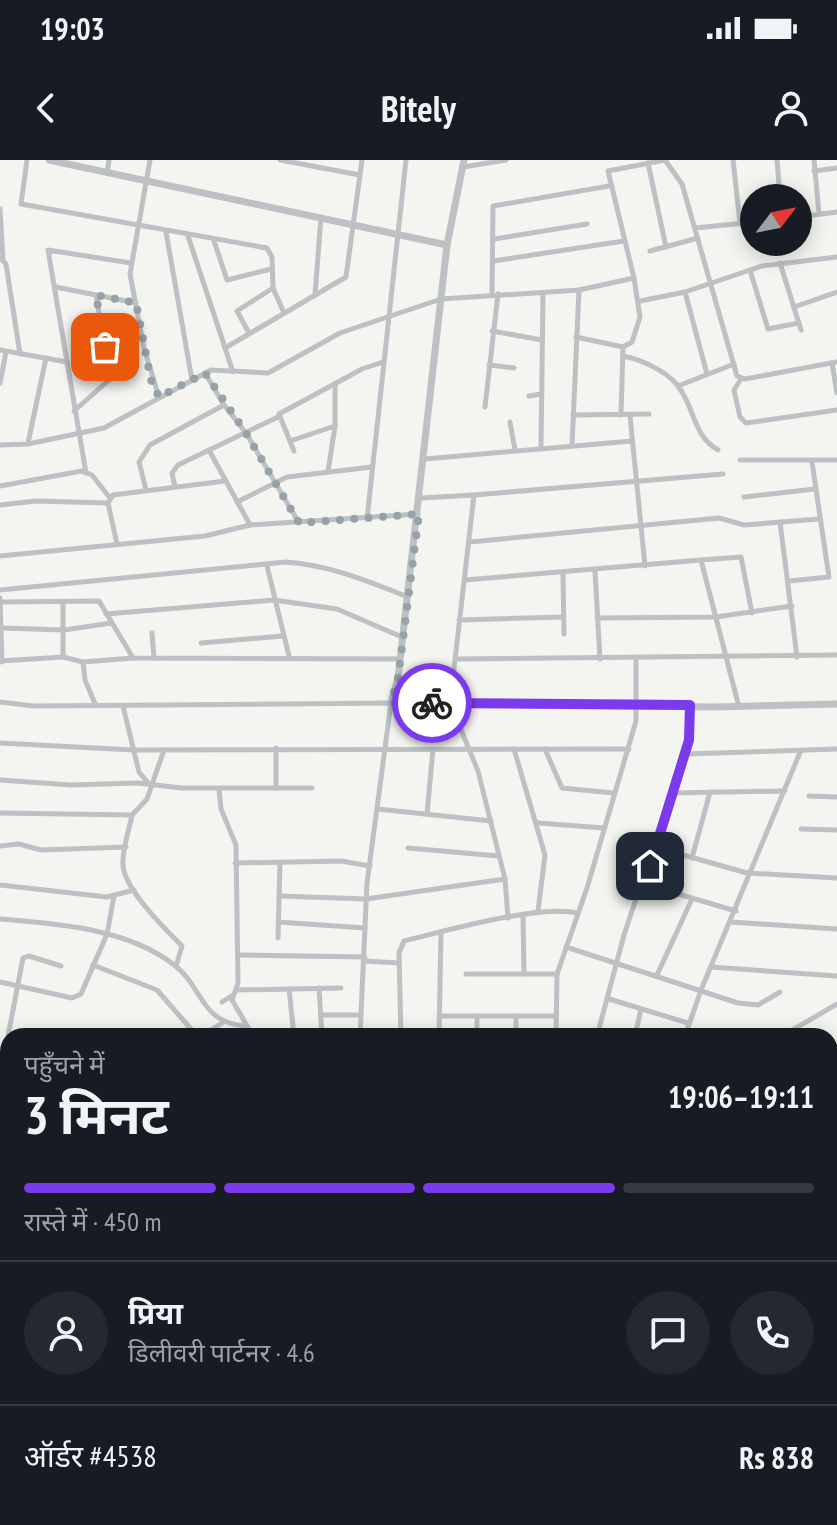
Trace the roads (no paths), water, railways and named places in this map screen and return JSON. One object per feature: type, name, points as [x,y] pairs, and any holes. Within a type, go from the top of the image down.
[{"type":"street","points":[[27,160],[21,204],[214,241],[267,248],[272,257],[273,288],[284,313]]},
{"type":"street","points":[[49,160],[447,245]]},
{"type":"street","points":[[107,173],[109,160]]},
{"type":"street","points":[[150,160],[131,263],[151,380],[159,397]]},
{"type":"street","points":[[280,160],[360,175]]},
{"type":"street","points":[[321,169],[322,160]]},
{"type":"street","points":[[225,348],[346,277],[362,160]]},
{"type":"street","points":[[367,519],[406,160]]},
{"type":"street","points":[[360,1028],[366,899],[421,498],[447,245],[463,163],[506,160]]},
{"type":"street","points":[[576,337],[623,347],[632,342],[637,331],[640,301],[609,186],[610,169],[665,160],[680,178],[741,379]]},
{"type":"street","points":[[695,228],[740,223],[733,160]]},
{"type":"street","points":[[777,160],[779,184]]},
{"type":"street","points":[[814,160],[819,214]]},
{"type":"street","points":[[648,163],[666,247]]},
{"type":"street","points":[[814,171],[837,168]]},
{"type":"street","points":[[485,407],[495,294],[492,210],[497,204],[609,186]]},
{"type":"street","points":[[0,209],[2,259],[20,354]]},
{"type":"street","points":[[812,215],[837,212]]},
{"type":"street","points":[[315,295],[321,217]]},
{"type":"street","points":[[494,239],[587,224]]},
{"type":"street","points":[[166,232],[192,380]]},
{"type":"street","points":[[188,236],[233,372]]},
{"type":"street","points":[[650,251],[698,238]]},
{"type":"street","points":[[214,241],[227,280],[271,269]]},
{"type":"street","points":[[493,261],[624,241]]},
{"type":"street","points":[[117,544],[109,500],[86,473],[48,250],[131,263]]},
{"type":"street","points":[[640,301],[685,292],[780,263],[837,257]]},
{"type":"street","points":[[750,270],[768,329],[800,326],[780,263]]},
{"type":"street","points":[[0,445],[28,444],[104,428],[205,373],[268,373],[340,333],[441,299],[579,290],[634,278]]},
{"type":"street","points":[[56,287],[136,303]]},
{"type":"street","points":[[249,333],[237,311],[273,288]]},
{"type":"street","points":[[572,446],[579,290]]},
{"type":"street","points":[[685,292],[707,374]]},
{"type":"street","points":[[794,307],[836,292],[837,300]]},
{"type":"street","points":[[541,447],[543,293]]},
{"type":"street","points":[[74,411],[110,379],[96,295]]},
{"type":"street","points":[[492,331],[542,340]]},
{"type":"street","points":[[621,415],[623,347]]},
{"type":"street","points":[[0,383],[3,351],[67,362]]},
{"type":"street","points":[[623,356],[645,362],[678,386],[702,438],[718,450]]},
{"type":"street","points":[[28,444],[46,358]]},
{"type":"street","points":[[175,487],[173,469],[383,362]]},
{"type":"street","points":[[837,393],[834,363],[741,379],[734,390],[740,417],[746,423],[837,410]]},
{"type":"street","points":[[678,386],[734,364]]},
{"type":"street","points":[[489,365],[514,368]]},
{"type":"street","points":[[205,373],[246,433],[299,523]]},
{"type":"street","points":[[328,472],[335,426],[335,384]]},
{"type":"street","points":[[529,396],[541,394]]},
{"type":"street","points":[[146,490],[139,462],[150,445],[224,405]]},
{"type":"street","points":[[573,415],[649,414]]},
{"type":"street","points":[[630,416],[645,566]]},
{"type":"street","points":[[278,417],[294,451]]},
{"type":"street","points":[[510,422],[515,450]]},
{"type":"street","points":[[290,441],[335,426]]},
{"type":"street","points":[[425,459],[632,441]]},
{"type":"street","points":[[209,450],[250,525]]},
{"type":"street","points":[[740,460],[837,460]]},
{"type":"street","points":[[789,581],[829,577],[812,462]]},
{"type":"street","points":[[237,502],[287,477],[372,467]]},
{"type":"street","points":[[0,486],[86,473]]},
{"type":"street","points":[[421,498],[723,474]]},
{"type":"street","points":[[0,505],[109,500],[118,493],[225,481]]},
{"type":"street","points":[[744,497],[815,489]]},
{"type":"street","points":[[474,495],[450,703],[470,749],[491,821],[505,879],[508,918]]},
{"type":"street","points":[[0,556],[205,536],[250,525],[419,514]]},
{"type":"street","points":[[470,542],[719,518],[737,525],[819,519]]},
{"type":"street","points":[[780,522],[797,657]]},
{"type":"street","points":[[465,580],[741,557],[752,613]]},
{"type":"street","points":[[701,560],[739,707]]},
{"type":"street","points":[[0,590],[308,564],[364,579],[408,598]]},
{"type":"street","points":[[267,566],[289,656]]},
{"type":"street","points":[[595,571],[600,659]]},
{"type":"street","points":[[563,574],[564,634]]},
{"type":"street","points":[[133,658],[99,601],[0,600],[1,662],[63,657],[83,662],[133,658],[289,656],[400,659]]},
{"type":"street","points":[[106,614],[274,600],[337,609],[403,638]]},
{"type":"street","points":[[63,602],[63,657]]},
{"type":"street","points":[[597,618],[716,617],[792,606]]},
{"type":"street","points":[[459,620],[564,617]]},
{"type":"street","points":[[1,628],[64,630],[112,623]]},
{"type":"street","points":[[152,633],[154,658]]},
{"type":"street","points":[[201,643],[283,636]]},
{"type":"street","points":[[456,659],[636,660],[837,655]]},
{"type":"street","points":[[556,1028],[557,974],[629,749],[639,704],[636,660]]},
{"type":"street","points":[[83,662],[85,680],[96,706]]},
{"type":"street","points":[[0,702],[96,706],[450,703],[739,707],[837,704]]},
{"type":"street","points":[[600,1028],[616,964],[689,740],[690,705]]},
{"type":"street","points":[[123,706],[139,772],[150,785]]},
{"type":"street","points":[[0,743],[133,750],[629,749]]},
{"type":"street","points":[[276,748],[276,788]]},
{"type":"street","points":[[164,749],[147,799],[132,815],[124,876],[182,946],[176,966]]},
{"type":"street","points":[[427,814],[433,749]]},
{"type":"street","points":[[514,749],[538,823],[545,865],[538,911]]},
{"type":"street","points":[[545,749],[562,788],[614,793]]},
{"type":"street","points":[[684,754],[837,749]]},
{"type":"street","points":[[687,1028],[801,750]]},
{"type":"street","points":[[0,780],[219,789],[312,788]]},
{"type":"street","points":[[219,789],[221,809],[236,845],[238,955],[234,992],[236,1010],[245,1026]]},
{"type":"street","points":[[671,793],[785,791]]},
{"type":"street","points":[[692,858],[710,792]]},
{"type":"street","points":[[809,796],[837,797]]},
{"type":"street","points":[[378,809],[491,821]]},
{"type":"street","points":[[0,813],[132,815]]},
{"type":"street","points":[[538,823],[604,828]]},
{"type":"street","points":[[801,829],[837,830]]},
{"type":"street","points":[[0,846],[19,844],[41,850],[126,847]]},
{"type":"street","points":[[655,847],[751,873],[837,878]]},
{"type":"street","points":[[408,848],[499,856]]},
{"type":"street","points":[[235,863],[341,861],[370,866]]},
{"type":"street","points":[[278,938],[280,862]]},
{"type":"street","points":[[279,896],[366,899],[505,879]]},
{"type":"street","points":[[644,884],[736,911]]},
{"type":"street","points":[[0,885],[114,896],[134,890]]},
{"type":"street","points":[[0,982],[76,997],[81,994],[107,934],[114,896]]},
{"type":"street","points":[[657,975],[692,899]]},
{"type":"street","points":[[401,1028],[399,963],[404,941],[538,911],[561,909],[578,913]]},
{"type":"street","points":[[523,915],[524,974]]},
{"type":"street","points":[[0,919],[107,934],[176,966],[222,1023]]},
{"type":"street","points":[[278,922],[365,928]]},
{"type":"street","points":[[731,922],[837,929]]},
{"type":"street","points":[[439,1028],[441,932]]},
{"type":"street","points":[[566,947],[753,1006],[780,992]]},
{"type":"street","points":[[238,955],[399,963]]},
{"type":"street","points":[[10,1028],[26,956],[61,966]]},
{"type":"street","points":[[93,965],[157,990],[191,1028]]},
{"type":"street","points":[[711,967],[837,977]]},
{"type":"street","points":[[466,974],[557,974]]},
{"type":"street","points":[[319,988],[322,1028]]},
{"type":"street","points":[[222,1002],[234,992],[341,988]]},
{"type":"street","points":[[289,989],[293,1028]]},
{"type":"street","points":[[609,999],[688,1023]]},
{"type":"street","points":[[796,1028],[837,1004]]},
{"type":"street","points":[[637,1028],[641,1009]]},
{"type":"street","points":[[321,1015],[361,1015]]},
{"type":"street","points":[[440,1016],[556,1016]]},
{"type":"street","points":[[477,1016],[477,1028]]},
{"type":"street","points":[[516,1016],[516,1028]]},
{"type":"street","points":[[212,1028],[222,1023],[245,1026]]}]
